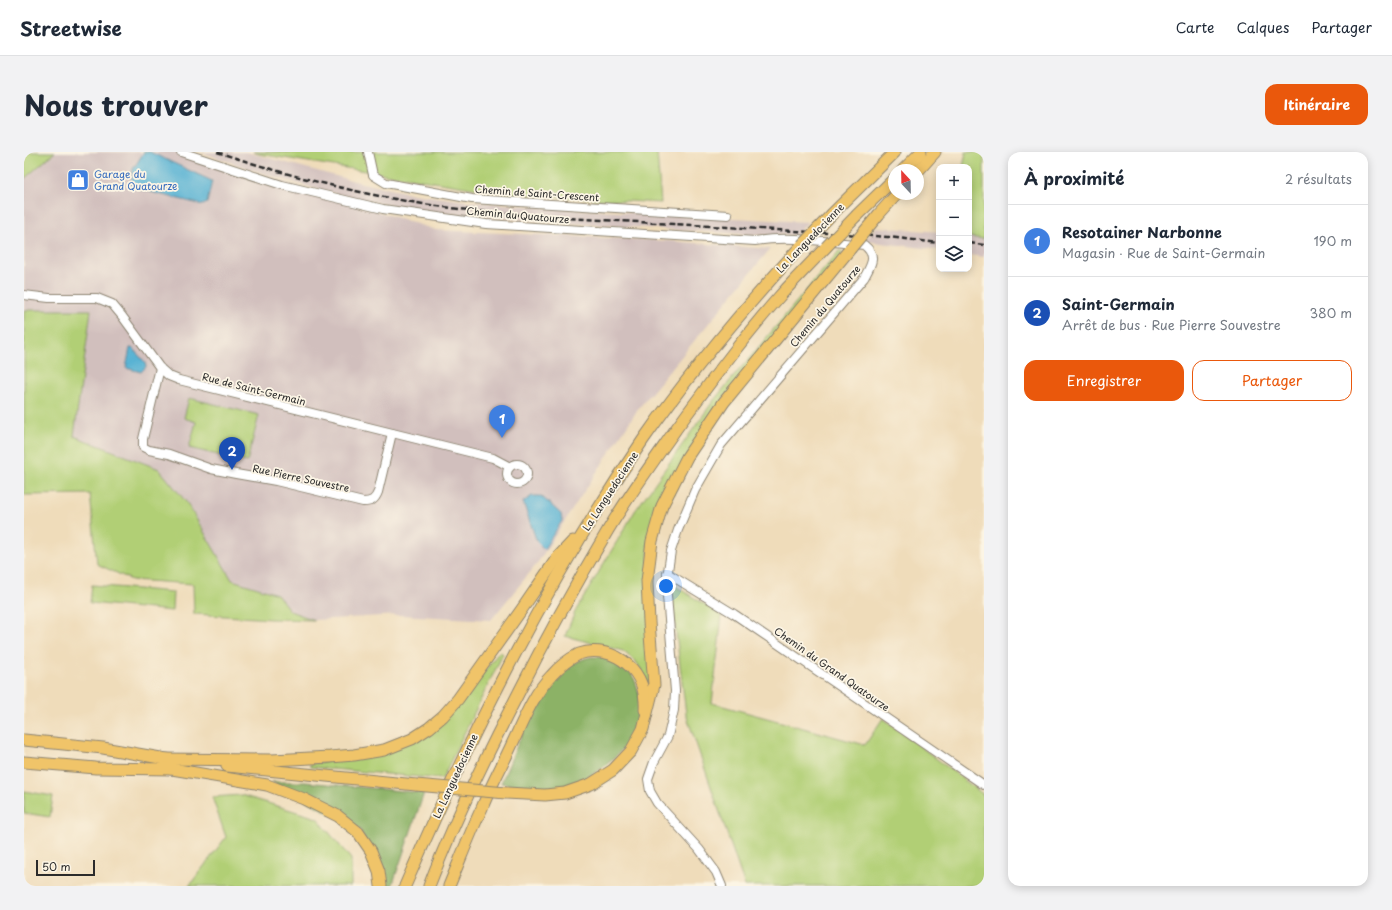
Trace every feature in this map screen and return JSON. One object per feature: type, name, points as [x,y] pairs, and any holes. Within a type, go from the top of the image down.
[{"type":"highway","name":"La Languedocienne","points":[[406,886],[432,825],[491,701],[536,615],[584,530],[643,440],[683,384],[724,332],[832,214],[895,152]]},
{"type":"highway","points":[[909,164],[922,152]]},
{"type":"highway","points":[[924,164],[935,152]]},
{"type":"highway","name":"La Languedocienne","points":[[429,886],[442,851],[511,708],[550,631],[609,528],[658,455],[740,344],[779,297],[857,214],[888,185]]},
{"type":"highway","points":[[165,764],[266,770],[545,796],[565,793],[591,784],[613,770],[631,751],[643,728],[654,685],[649,622],[648,582],[652,541],[662,506],[687,457],[724,402],[892,200]]},
{"type":"highway","points":[[24,762],[96,768],[330,757],[384,750],[412,739],[444,716],[458,699],[557,558],[584,530]]},
{"type":"highway","points":[[449,886],[482,806],[528,711],[550,677],[564,663],[580,654],[590,652],[602,652],[620,657],[632,668],[642,682],[645,703],[643,728]]},
{"type":"highway","points":[[24,740],[103,748],[165,764],[267,785],[304,799],[338,816],[358,832],[371,851],[379,871],[381,886]]},
{"type":"street","name":"Chemin du Quatourze","points":[[182,152],[282,186],[383,209],[486,224],[755,241],[789,239],[864,245],[870,250],[873,259],[864,278],[721,445],[695,490],[671,551],[666,584],[675,691],[674,710],[668,736],[654,762],[648,779],[650,791],[657,803],[699,849],[716,872],[722,886]]},
{"type":"street","name":"Chemin de Saint-Crescent","points":[[368,152],[373,175],[386,183],[472,199],[728,215]]},
{"type":"street","name":"Rue de Saint-Germain","points":[[24,295],[49,298],[97,298],[112,304],[160,368],[169,376],[179,380],[492,458],[510,467]]},
{"type":"street","name":"Rue Pierre Souvestre","points":[[160,368],[143,438],[143,446],[149,450],[169,454],[211,469],[276,481],[363,502],[369,502],[376,498],[378,492],[392,433]]},
{"type":"street","name":"Chemin du Grand Quatourze","points":[[667,573],[734,614],[984,785]]},
{"type":"shaded area","points":[[55,152],[189,152],[436,230],[670,241],[770,249],[638,409],[536,565],[491,620],[399,615],[314,620],[290,611],[277,594],[232,580],[187,503],[159,469],[73,436],[91,310],[24,310],[24,179]]},
{"type":"shaded area","points":[[200,152],[246,152],[362,183],[414,194],[466,201],[583,210],[808,222],[796,235],[756,235],[466,216],[412,209],[357,199],[265,174]]},
{"type":"shaded area","points":[[876,227],[936,232],[936,250],[865,241]]},
{"type":"shaded area","points":[[972,237],[984,239],[984,257],[972,255]]},
{"type":"green space","points":[[24,152],[55,152],[24,179]]},
{"type":"green space","points":[[253,152],[657,152],[661,203],[509,194]]},
{"type":"green space","points":[[966,152],[984,152],[984,239],[972,237],[972,164],[964,164]]},
{"type":"green space","points":[[840,250],[843,253],[722,400],[648,541],[651,692],[645,676],[637,663],[623,651],[565,636],[575,612],[635,511],[714,400]]},
{"type":"green space","points":[[24,310],[91,310],[74,436],[159,469],[187,503],[232,580],[277,594],[290,611],[314,620],[194,614],[193,584],[132,580],[97,564],[90,494],[24,495]]},
{"type":"green space","points":[[189,398],[259,415],[247,462],[189,448],[196,422],[184,418]]},
{"type":"green space","points":[[670,583],[722,615],[712,703],[865,745],[883,718],[984,795],[984,886],[745,886],[686,714]]},
{"type":"green space","points":[[92,585],[173,592],[172,611],[90,603]]},
{"type":"green space","points":[[500,651],[503,654],[442,779],[310,767],[310,764],[384,753],[461,701]]},
{"type":"green space","points":[[591,657],[601,657],[617,661],[627,669],[634,678],[638,690],[638,714],[635,726],[624,747],[605,766],[590,776],[564,786],[540,788],[501,783],[525,729],[547,690],[560,675],[575,663]]},
{"type":"green space","points":[[272,782],[305,782],[424,793],[392,886],[384,886],[360,830]]},
{"type":"green space","points":[[24,791],[53,796],[50,817],[24,813]]},
{"type":"green space","points":[[241,795],[317,818],[351,859],[351,886],[189,886],[226,837],[212,797]]},
{"type":"water","points":[[144,152],[150,152],[212,181],[207,203],[203,205],[131,187],[133,169]]},
{"type":"water","points":[[130,348],[132,348],[145,362],[146,367],[141,372],[126,368]]},
{"type":"water","points":[[532,496],[541,496],[561,514],[562,521],[544,549],[537,542],[523,502]]},
{"type":"railway","points":[[217,152],[338,187],[387,198],[438,206],[541,216],[889,237],[936,243]]},
{"type":"railway","points":[[972,243],[984,245]]},
{"type":"place","name":"Garage du Grand Quatourze","points":[[78,180]]},
{"type":"place","name":"Resotainer Narbonne","points":[[502,438]]},
{"type":"place","name":"Saint-Germain","points":[[232,470]]}]
